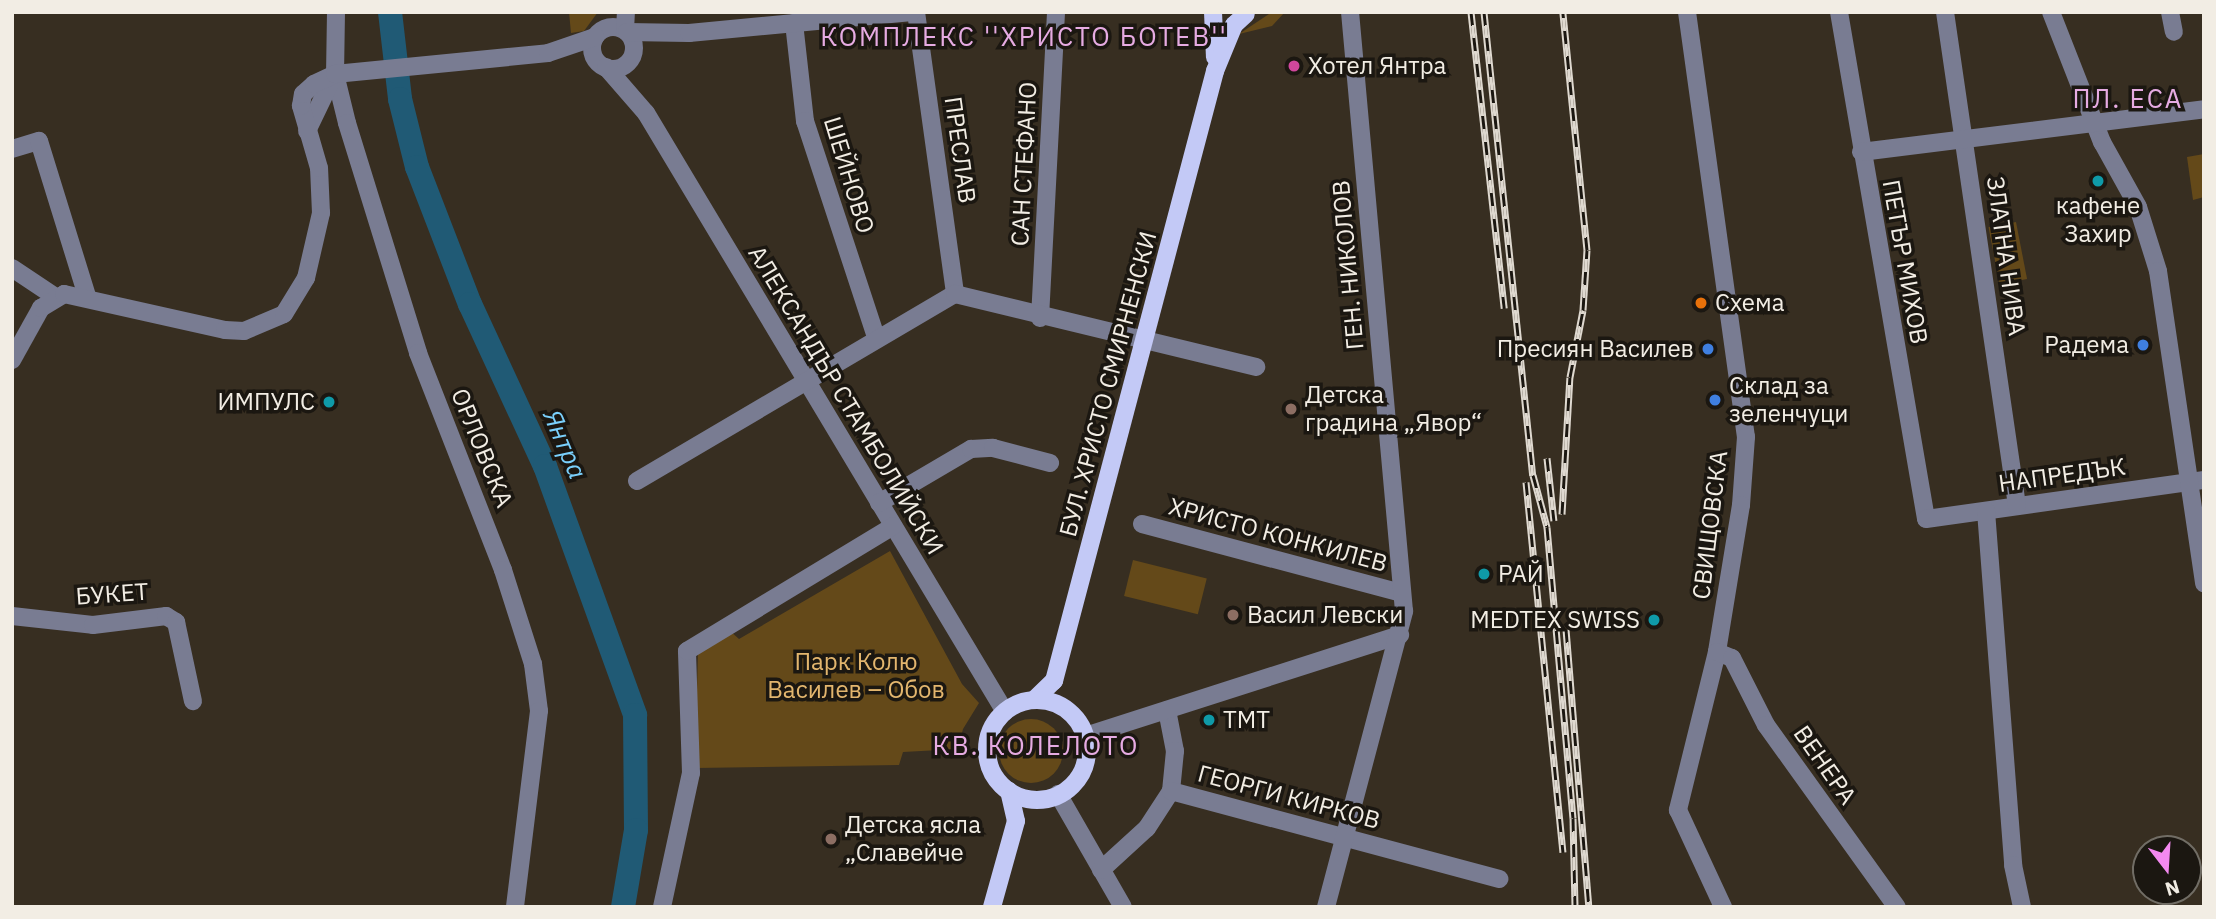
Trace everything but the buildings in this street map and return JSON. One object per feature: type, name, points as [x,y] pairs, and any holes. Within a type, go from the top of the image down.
[{"type":"main road","name":"БУЛ. ХРИСТО СМИРНЕНСКИ","points":[[1213,12],[1215,71]]},
{"type":"main road","points":[[1228,12],[1250,13]]},
{"type":"main road","name":"БУЛ. ХРИСТО СМИРНЕНСКИ","points":[[1054,681],[1215,71],[1234,25],[1250,13]]},
{"type":"main road","points":[[992,907],[1016,821],[1009,791],[994,774],[987,752],[992,730],[1005,712],[1034,700],[1054,681],[1085,736],[1081,774],[1016,821]]},
{"type":"main road","points":[[1034,700],[1056,704],[1074,716]]},
{"type":"main road","points":[[1009,791],[1033,799],[1054,796]]},
{"type":"street","name":"ОРЛОВСКА","points":[[336,12],[335,74],[418,353],[503,570],[533,664],[539,711],[515,907]]},
{"type":"street","points":[[601,64],[593,49],[598,34],[614,12]]},
{"type":"street","points":[[12,268],[54,296],[87,296],[225,330],[244,331],[284,314],[306,278],[321,213],[318,168],[301,106],[303,94],[335,74],[548,53],[610,27],[626,25],[689,33],[914,12]]},
{"type":"street","name":"ПРЕСЛАВ","points":[[914,12],[955,294]]},
{"type":"street","name":"САН СТЕФАНО","points":[[1040,317],[1056,12]]},
{"type":"street","name":"СВИЩОВСКА","points":[[1687,12],[1746,437],[1741,505],[1717,652],[1678,810],[1723,907]]},
{"type":"street","name":"ПЕТЪР МИХОВ","points":[[1839,12],[1926,519]]},
{"type":"street","name":"ЗЛАТНА НИВА","points":[[1945,12],[2017,506]]},
{"type":"street","points":[[2051,12],[2096,126],[2138,207],[2158,271],[2197,481],[2204,583]]},
{"type":"street","points":[[2170,12],[2174,32]]},
{"type":"street","name":"ГЕН. НИКОЛОВ","points":[[1326,907],[1400,635],[1402,593],[1351,20]]},
{"type":"street","name":"ШЕЙНОВО","points":[[794,23],[805,121],[876,337]]},
{"type":"street","points":[[626,25],[633,55]]},
{"type":"street","points":[[548,53],[623,66],[633,55],[689,33]]},
{"type":"street","name":"АЛЕКСАНДЪР СТАМБОЛИЙСКИ","points":[[633,55],[646,113]]},
{"type":"street","name":"АЛЕКСАНДЪР СТАМБОЛИЙСКИ","points":[[601,64],[646,113],[1005,712]]},
{"type":"street","points":[[1861,152],[1964,138],[2096,126],[2204,109]]},
{"type":"street","points":[[12,149],[39,141],[87,296]]},
{"type":"street","points":[[637,481],[876,337],[955,294],[1040,317],[1256,367]]},
{"type":"street","points":[[12,359],[41,308],[54,296]]},
{"type":"street","points":[[879,503],[971,449],[993,447],[1050,463]]},
{"type":"street","name":"НАПРЕДЪК","points":[[1926,519],[2197,481]]},
{"type":"street","points":[[1986,511],[2013,865],[2022,907]]},
{"type":"street","name":"ХРИСТО КОНКИЛЕВ","points":[[1142,524],[1402,593]]},
{"type":"street","points":[[662,907],[691,773],[687,651],[893,526]]},
{"type":"street","name":"БУКЕТ","points":[[12,616],[93,625],[166,616],[176,622],[193,701]]},
{"type":"street","points":[[1085,736],[1400,635]]},
{"type":"street","name":"ВЕНЕРА","points":[[1717,652],[1732,658],[1766,724],[1897,907]]},
{"type":"street","points":[[1167,710],[1175,751],[1171,791]]},
{"type":"street","name":"ГЕОРГИ КИРКОВ","points":[[1101,870],[1147,828],[1171,791],[1499,879]]},
{"type":"street","points":[[1054,796],[1123,907]]},
{"type":"green space","points":[[569,12],[598,12],[584,31],[571,33]]},
{"type":"green space","points":[[1272,12],[1285,12],[1272,26],[1239,34]]},
{"type":"green space","points":[[2204,154],[2204,197],[2193,200],[2187,157]]},
{"type":"green space","points":[[2016,222],[2027,279],[2000,284],[1989,227]]},
{"type":"green space","name":"Парк Колю Василев – Обов","points":[[890,551],[962,684],[979,703],[963,729],[958,749],[903,752],[899,765],[695,768],[698,651],[729,630],[739,639]]},
{"type":"green space","points":[[1133,560],[1207,578],[1198,614],[1124,596]]},
{"type":"green space","points":[[1025,719],[1037,719],[1054,728],[1061,739],[1061,763],[1054,774],[1037,783],[1025,783],[1013,778],[1004,769],[999,757],[999,745],[1004,733],[1013,724]]},
{"type":"waterway","name":"Янтра","points":[[390,12],[400,99],[417,167],[470,304],[545,466],[635,715],[636,830],[623,907]]},
{"type":"railway","points":[[1471,12],[1504,308]]},
{"type":"railway","points":[[1484,12],[1533,475],[1547,527],[1573,818],[1575,907]]},
{"type":"railway","points":[[1562,514],[1570,377],[1583,310],[1587,250],[1563,12]]},
{"type":"railway","points":[[1547,458],[1554,521]]},
{"type":"railway","points":[[1526,482],[1563,852]]},
{"type":"railway","points":[[1566,629],[1589,907]]},
{"type":"place","name":"Хотел Янтра","points":[[1294,66]]},
{"type":"place","name":"кафене Захир","points":[[2098,181]]},
{"type":"place","name":"Схема","points":[[1701,303]]},
{"type":"place","name":"Радема","points":[[2143,345]]},
{"type":"place","name":"Пресиян Василев","points":[[1708,349]]},
{"type":"place","name":"Склад за зеленчуци","points":[[1715,400]]},
{"type":"place","name":"ИМПУЛС","points":[[329,402]]},
{"type":"place","name":"Детска градина „Явор“","points":[[1291,409]]},
{"type":"place","name":"РАЙ","points":[[1484,574]]},
{"type":"place","name":"Васил Левски","points":[[1233,615]]},
{"type":"place","name":"MEDTEX SWISS","points":[[1654,620]]},
{"type":"place","name":"TMT","points":[[1209,720]]},
{"type":"place","name":"Детска ясла „Славейче","points":[[831,839]]},
{"type":"district","name":"КОМПЛЕКС ''ХРИСТО БОТЕВ''","points":[[1024,37]]},
{"type":"district","name":"ПЛ. ЕСА","points":[[2128,99]]},
{"type":"district","name":"КВ. КОЛЕЛОТО","points":[[1036,746]]}]
